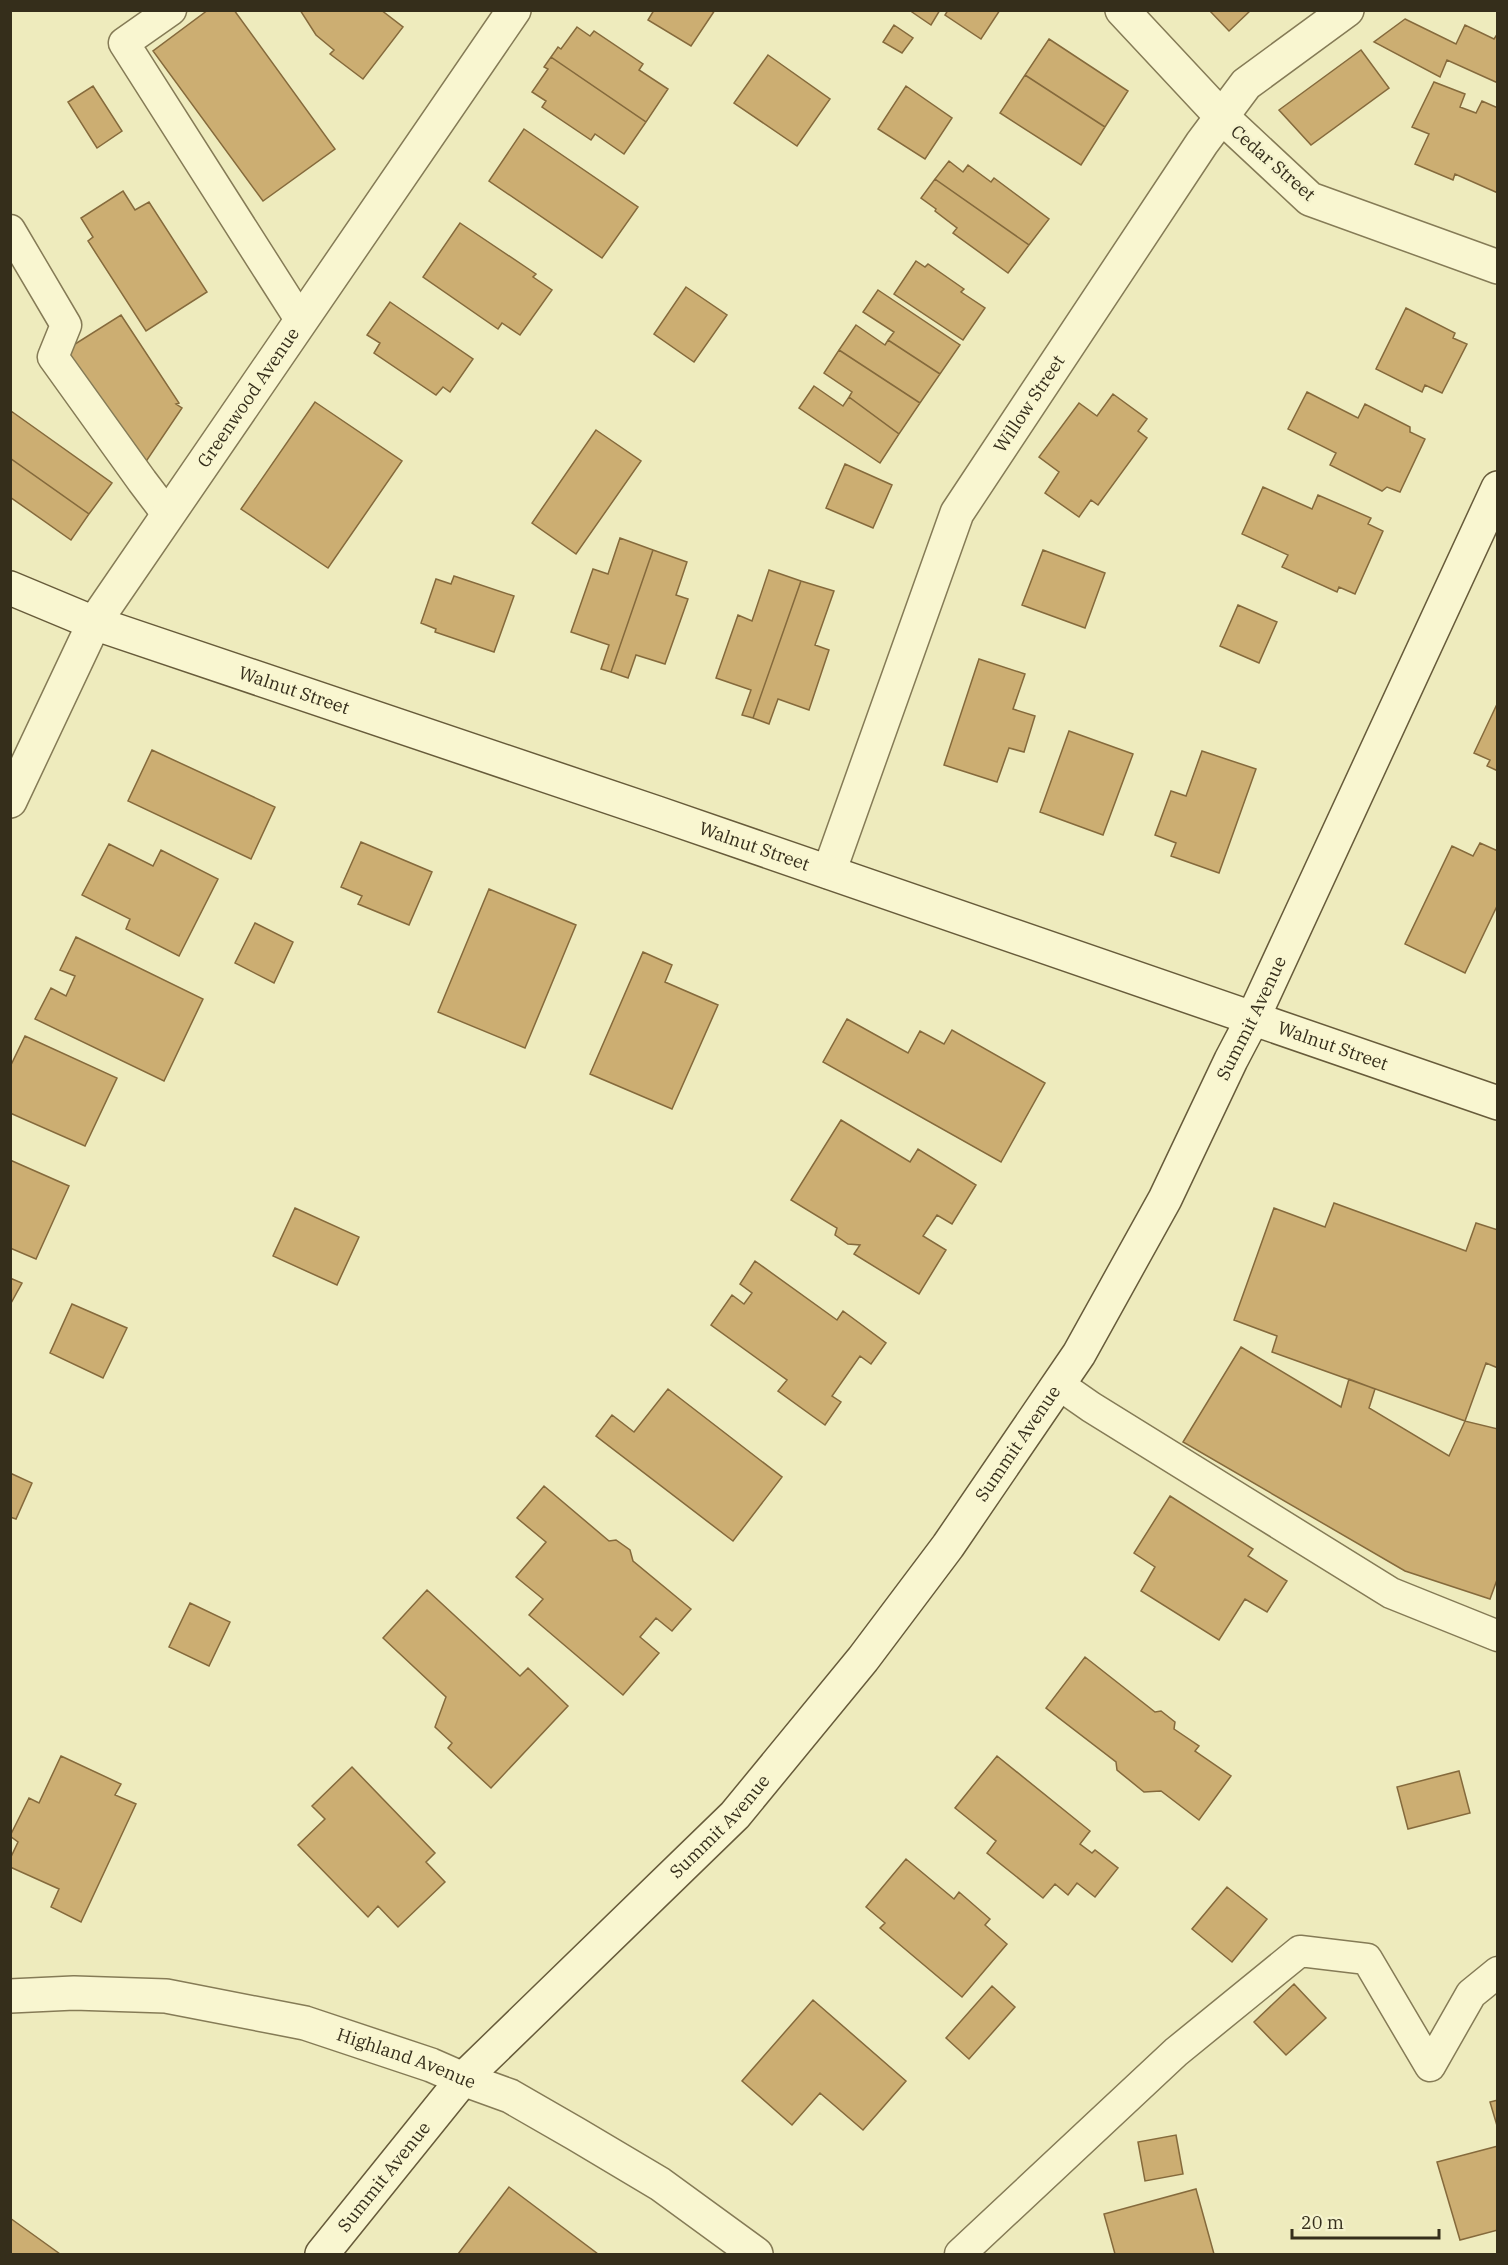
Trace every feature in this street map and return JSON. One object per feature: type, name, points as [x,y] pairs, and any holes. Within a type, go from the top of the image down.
[{"type":"street","name":"Greenwood Avenue","points":[[10,801],[94,623],[514,10]]},
{"type":"street","name":"Cedar Street","points":[[1122,10],[1221,116],[1310,199],[1497,267]]},
{"type":"street","name":"Willow Street","points":[[829,872],[957,513],[1221,116],[1245,84],[1347,10]]},
{"type":"street","name":"Summit Avenue","points":[[322,2254],[463,2079],[735,1815],[863,1659],[948,1546],[1079,1354],[1165,1199],[1230,1060],[1252,1020],[1497,488]]},
{"type":"street","name":"Walnut Street","points":[[10,588],[94,623],[829,872],[1497,1103]]},
{"type":"street","name":"Highland Avenue","points":[[10,1996],[74,1994],[178,1998],[305,2023],[431,2065],[510,2097],[595,2145],[660,2184],[756,2254]]},
{"type":"lane","points":[[171,10],[124,43],[301,321]]},
{"type":"lane","points":[[10,230],[66,325],[53,357],[142,482],[168,514]]},
{"type":"lane","points":[[1058,1384],[1091,1407],[1391,1593],[1497,1636]]},
{"type":"lane","points":[[960,2254],[1176,2052],[1300,1951],[1367,1959],[1430,2066],[1471,1994],[1497,1972]]},
{"type":"building","points":[[208,10],[234,10],[335,149],[263,201],[153,51]]},
{"type":"building","points":[[300,10],[381,10],[403,27],[363,79],[330,54],[334,50],[316,35]]},
{"type":"building","points":[[654,10],[715,10],[691,46],[648,20]]},
{"type":"building","points":[[913,10],[940,10],[931,25],[912,12]]},
{"type":"building","points":[[948,10],[1000,10],[981,39],[945,15]]},
{"type":"building","points":[[1209,10],[1251,10],[1229,31]]},
{"type":"building","points":[[1405,19],[1456,44],[1465,25],[1494,39],[1498,33],[1498,83],[1447,60],[1440,77],[1374,42]]},
{"type":"building","points":[[894,25],[913,38],[902,53],[883,42]]},
{"type":"building","points":[[577,27],[590,36],[594,31],[643,64],[639,70],[668,89],[646,122],[551,57],[558,47],[561,49]]},
{"type":"building","points":[[1049,39],[1128,91],[1105,127],[1025,75]]},
{"type":"building","points":[[1361,50],[1389,88],[1311,145],[1279,110]]},
{"type":"building","points":[[768,55],[830,99],[797,146],[734,103]]},
{"type":"building","points":[[551,57],[646,122],[624,154],[595,134],[591,140],[542,107],[546,101],[532,92],[548,69],[544,67]]},
{"type":"building","points":[[1025,75],[1105,127],[1081,165],[1000,113]]},
{"type":"building","points":[[1434,82],[1465,94],[1460,107],[1476,113],[1482,101],[1498,108],[1498,193],[1455,174],[1453,180],[1415,164],[1429,134],[1412,127]]},
{"type":"building","points":[[93,86],[122,131],[97,148],[68,102]]},
{"type":"building","points":[[906,86],[952,118],[925,159],[878,129]]},
{"type":"building","points":[[524,129],[638,207],[602,258],[489,181]]},
{"type":"building","points":[[949,161],[963,172],[968,165],[991,182],[994,178],[1049,219],[1029,245],[935,179]]},
{"type":"building","points":[[935,179],[1029,245],[1008,273],[953,233],[957,228],[921,198]]},
{"type":"building","points":[[123,191],[135,210],[149,202],[207,292],[146,331],[88,241],[93,237],[81,218]]},
{"type":"building","points":[[460,223],[536,274],[533,277],[552,290],[520,335],[502,323],[498,329],[423,277]]},
{"type":"building","points":[[916,261],[925,267],[928,264],[964,289],[961,292],[985,308],[963,340],[894,294]]},
{"type":"building","points":[[686,287],[727,315],[694,362],[654,334]]},
{"type":"building","points":[[878,290],[960,345],[940,374],[888,340],[894,332],[863,312]]},
{"type":"building","points":[[390,302],[473,359],[450,392],[443,387],[436,395],[374,353],[380,343],[367,335]]},
{"type":"building","points":[[1406,308],[1455,333],[1453,338],[1467,344],[1442,393],[1425,385],[1422,392],[1376,369]]},
{"type":"building","points":[[121,315],[179,403],[176,404],[182,408],[145,463],[64,351]]},
{"type":"building","points":[[856,325],[885,345],[888,340],[940,374],[920,403],[839,350]]},
{"type":"building","points":[[839,350],[920,403],[899,434],[849,397],[852,392],[824,373]]},
{"type":"building","points":[[814,386],[843,406],[849,397],[899,434],[880,463],[799,408]]},
{"type":"building","points":[[1307,392],[1358,418],[1365,404],[1410,427],[1410,432],[1425,439],[1400,492],[1387,487],[1382,491],[1330,465],[1336,453],[1288,429]]},
{"type":"building","points":[[1113,394],[1147,419],[1138,431],[1147,438],[1098,505],[1091,500],[1079,517],[1045,493],[1059,472],[1039,457],[1079,403],[1097,416]]},
{"type":"building","points":[[315,402],[402,461],[328,568],[241,509]]},
{"type":"building","points":[[11,411],[112,483],[89,514],[10,458]]},
{"type":"building","points":[[596,430],[641,461],[576,554],[532,523]]},
{"type":"building","points":[[10,458],[89,514],[71,540],[10,497]]},
{"type":"building","points":[[845,464],[892,485],[873,528],[826,508]]},
{"type":"building","points":[[1263,487],[1312,509],[1318,495],[1371,518],[1368,524],[1383,531],[1355,594],[1339,587],[1337,592],[1282,567],[1288,555],[1242,534]]},
{"type":"building","points":[[620,538],[653,550],[611,672],[601,669],[609,645],[571,632],[593,569],[608,574]]},
{"type":"building","points":[[653,550],[687,562],[676,595],[688,599],[665,664],[636,655],[628,678],[611,672]]},
{"type":"building","points":[[1043,550],[1105,573],[1085,628],[1022,605]]},
{"type":"building","points":[[769,570],[801,581],[753,718],[742,715],[751,690],[716,678],[738,615],[752,621]]},
{"type":"building","points":[[454,576],[514,596],[494,652],[435,632],[436,629],[421,623],[436,579],[451,584]]},
{"type":"building","points":[[801,581],[834,591],[815,645],[829,650],[809,710],[778,699],[769,724],[753,718]]},
{"type":"building","points":[[1238,605],[1277,622],[1259,663],[1220,646]]},
{"type":"building","points":[[979,659],[1025,674],[1013,709],[1035,716],[1024,752],[1009,748],[997,782],[944,765]]},
{"type":"building","points":[[1498,702],[1498,771],[1487,766],[1490,760],[1474,753]]},
{"type":"building","points":[[1069,731],[1133,754],[1103,835],[1040,812]]},
{"type":"building","points":[[152,750],[275,807],[251,859],[128,801]]},
{"type":"building","points":[[1202,751],[1256,769],[1219,873],[1171,856],[1176,843],[1155,835],[1171,791],[1186,796]]},
{"type":"building","points":[[361,842],[432,872],[409,925],[358,904],[362,896],[341,887]]},
{"type":"building","points":[[1480,843],[1498,851],[1498,904],[1465,973],[1405,944],[1452,846],[1473,856]]},
{"type":"building","points":[[109,844],[153,866],[161,850],[218,879],[179,956],[126,929],[130,919],[82,895]]},
{"type":"building","points":[[489,889],[576,925],[525,1048],[438,1012]]},
{"type":"building","points":[[255,923],[293,942],[274,983],[235,963]]},
{"type":"building","points":[[76,937],[203,999],[164,1081],[35,1019],[51,988],[66,996],[75,976],[60,970]]},
{"type":"building","points":[[643,952],[672,965],[665,982],[718,1005],[672,1109],[590,1074]]},
{"type":"building","points":[[847,1019],[908,1053],[920,1031],[944,1044],[952,1030],[1045,1083],[1001,1162],[823,1062]]},
{"type":"building","points":[[25,1036],[117,1078],[85,1146],[10,1113],[10,1067]]},
{"type":"building","points":[[841,1120],[910,1162],[918,1149],[976,1185],[952,1224],[937,1215],[923,1236],[946,1250],[919,1294],[854,1254],[860,1245],[848,1244],[835,1235],[837,1228],[791,1200]]},
{"type":"building","points":[[10,1160],[69,1186],[36,1259],[10,1248]]},
{"type":"building","points":[[1334,1203],[1466,1251],[1476,1223],[1498,1230],[1498,1368],[1486,1363],[1465,1421],[1272,1352],[1277,1336],[1234,1320],[1274,1208],[1325,1227]]},
{"type":"building","points":[[295,1208],[359,1237],[337,1285],[273,1256]]},
{"type":"building","points":[[755,1261],[837,1320],[843,1311],[886,1343],[871,1364],[860,1356],[832,1396],[841,1402],[825,1425],[778,1391],[787,1380],[711,1325],[732,1295],[744,1304],[752,1293],[740,1284]]},
{"type":"building","points":[[10,1278],[22,1283],[10,1305]]},
{"type":"building","points":[[72,1304],[127,1328],[103,1378],[50,1353]]},
{"type":"building","points":[[1241,1347],[1341,1407],[1349,1379],[1375,1389],[1369,1408],[1449,1456],[1465,1421],[1498,1429],[1498,1577],[1490,1599],[1405,1571],[1183,1442]]},
{"type":"building","points":[[668,1389],[782,1477],[733,1541],[596,1436],[612,1415],[634,1432]]},
{"type":"building","points":[[10,1473],[32,1483],[16,1519],[10,1517]]},
{"type":"building","points":[[544,1486],[609,1541],[616,1540],[630,1550],[633,1561],[691,1609],[672,1631],[656,1618],[640,1637],[659,1653],[623,1695],[529,1615],[543,1599],[516,1577],[546,1542],[517,1518]]},
{"type":"building","points":[[1170,1496],[1253,1549],[1248,1556],[1287,1581],[1267,1612],[1245,1599],[1219,1640],[1141,1591],[1155,1567],[1134,1553]]},
{"type":"building","points":[[427,1590],[520,1676],[528,1668],[568,1706],[491,1788],[448,1748],[452,1743],[435,1727],[446,1697],[383,1638]]},
{"type":"building","points":[[190,1603],[230,1622],[209,1666],[169,1647]]},
{"type":"building","points":[[1085,1657],[1155,1712],[1161,1711],[1175,1722],[1174,1729],[1199,1746],[1195,1751],[1231,1776],[1199,1820],[1161,1791],[1144,1792],[1117,1770],[1116,1762],[1046,1708]]},
{"type":"building","points":[[61,1756],[121,1784],[115,1795],[136,1804],[81,1922],[51,1907],[59,1889],[10,1867],[10,1859],[18,1842],[10,1836],[29,1798],[39,1803]]},
{"type":"building","points":[[997,1756],[1090,1831],[1080,1844],[1092,1853],[1095,1850],[1118,1868],[1095,1897],[1077,1883],[1068,1895],[1055,1884],[1043,1898],[987,1853],[996,1841],[955,1808]]},
{"type":"building","points":[[352,1767],[435,1853],[426,1862],[445,1882],[398,1927],[378,1906],[368,1917],[298,1845],[325,1819],[312,1806]]},
{"type":"building","points":[[1459,1771],[1470,1813],[1408,1829],[1397,1787]]},
{"type":"building","points":[[906,1859],[954,1899],[959,1892],[990,1919],[985,1925],[1007,1944],[962,1997],[880,1928],[885,1923],[866,1907]]},
{"type":"building","points":[[1227,1887],[1267,1919],[1232,1962],[1192,1929]]},
{"type":"building","points":[[1294,1984],[1326,2018],[1286,2055],[1254,2022]]},
{"type":"building","points":[[992,1986],[1015,2007],[969,2059],[946,2038]]},
{"type":"building","points":[[813,2000],[906,2081],[863,2130],[820,2093],[792,2125],[742,2081]]},
{"type":"building","points":[[1498,2100],[1498,2129],[1490,2102]]},
{"type":"building","points":[[1176,2135],[1183,2174],[1145,2181],[1138,2142]]},
{"type":"building","points":[[1498,2146],[1498,2230],[1460,2240],[1437,2162]]},
{"type":"building","points":[[509,2187],[598,2254],[458,2254]]},
{"type":"building","points":[[1196,2189],[1214,2254],[1115,2254],[1104,2214]]},
{"type":"building","points":[[10,2218],[60,2254],[10,2254]]}]
